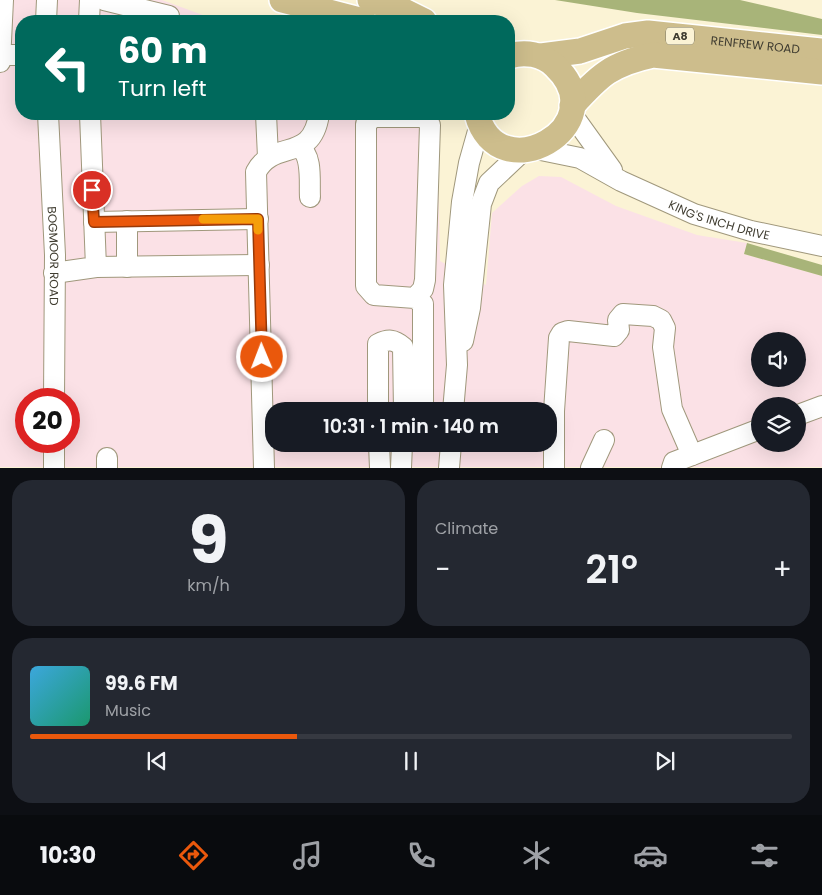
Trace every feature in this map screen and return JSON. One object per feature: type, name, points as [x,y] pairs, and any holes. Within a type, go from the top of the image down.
[{"type":"main road","points":[[282,0],[341,15]]},
{"type":"main road","points":[[370,0],[412,15]]},
{"type":"main road","name":"RENFREW ROAD","points":[[520,55],[580,51],[626,36],[648,33],[822,52]]},
{"type":"main road","points":[[520,55],[552,62],[566,79],[572,96],[571,110]]},
{"type":"main road","name":"RENFREW ROAD","points":[[530,149],[553,140],[562,131],[571,110],[595,80],[629,60],[653,55],[822,72]]},
{"type":"main road","points":[[479,120],[493,140],[502,146],[530,149]]},
{"type":"street","points":[[3,0],[0,57],[15,56]]},
{"type":"street","points":[[46,15],[47,0]]},
{"type":"street","points":[[89,15],[90,0]]},
{"type":"street","points":[[104,0],[165,15]]},
{"type":"street","name":"KING'S INCH DRIVE","points":[[571,110],[593,146],[621,181]]},
{"type":"street","name":"BOGMOOR ROAD","points":[[48,120],[54,272],[54,388]]},
{"type":"street","points":[[90,120],[96,267]]},
{"type":"street","points":[[266,120],[268,157]]},
{"type":"street","points":[[264,468],[256,172],[261,163],[268,157],[300,148],[312,137],[317,120]]},
{"type":"street","points":[[370,120],[366,124],[366,286],[374,295],[415,298],[423,304],[423,402]]},
{"type":"street","points":[[415,298],[423,289],[425,280],[430,125],[427,120]]},
{"type":"street","points":[[455,402],[457,365],[454,285],[462,202],[476,120]]},
{"type":"street","points":[[300,148],[305,151],[308,157],[310,197]]},
{"type":"street","points":[[457,365],[470,308],[481,204],[489,183],[530,149]]},
{"type":"street","name":"KING'S INCH DRIVE","points":[[530,149],[580,158],[621,181],[694,214],[751,231],[822,246]]},
{"type":"street","points":[[94,222],[258,219]]},
{"type":"street","points":[[127,221],[127,267]]},
{"type":"street","points":[[54,272],[96,267],[259,265]]},
{"type":"street","points":[[425,280],[434,285],[454,285]]},
{"type":"street","points":[[554,468],[554,411],[559,338],[562,333],[568,331],[614,336],[619,330],[618,320],[623,314],[653,316],[661,320],[665,328],[663,347],[679,463],[751,433]]},
{"type":"street","points":[[378,402],[376,355],[378,344],[388,340],[396,341],[403,347],[404,402]]},
{"type":"street","points":[[806,412],[822,406]]},
{"type":"street","points":[[591,468],[604,440]]},
{"type":"street","points":[[379,452],[380,468]]},
{"type":"street","points":[[401,468],[402,452]]},
{"type":"street","points":[[449,468],[450,452]]},
{"type":"street","points":[[54,453],[54,468]]},
{"type":"shaded area","points":[[0,0],[162,0],[203,15],[15,15],[15,120],[437,120],[440,261],[486,285],[492,213],[522,186],[539,176],[561,177],[616,206],[697,235],[747,243],[744,254],[822,276],[822,467],[0,467]]},
{"type":"green space","points":[[555,0],[740,0],[822,19],[822,35],[637,13]]},
{"type":"green space","points":[[747,243],[822,265],[822,276],[744,254]]},
{"type":"slow traffic","points":[[203,219],[258,219],[258,230]]},
{"type":"route","points":[[92,190],[94,222],[258,219],[262,357]]}]
